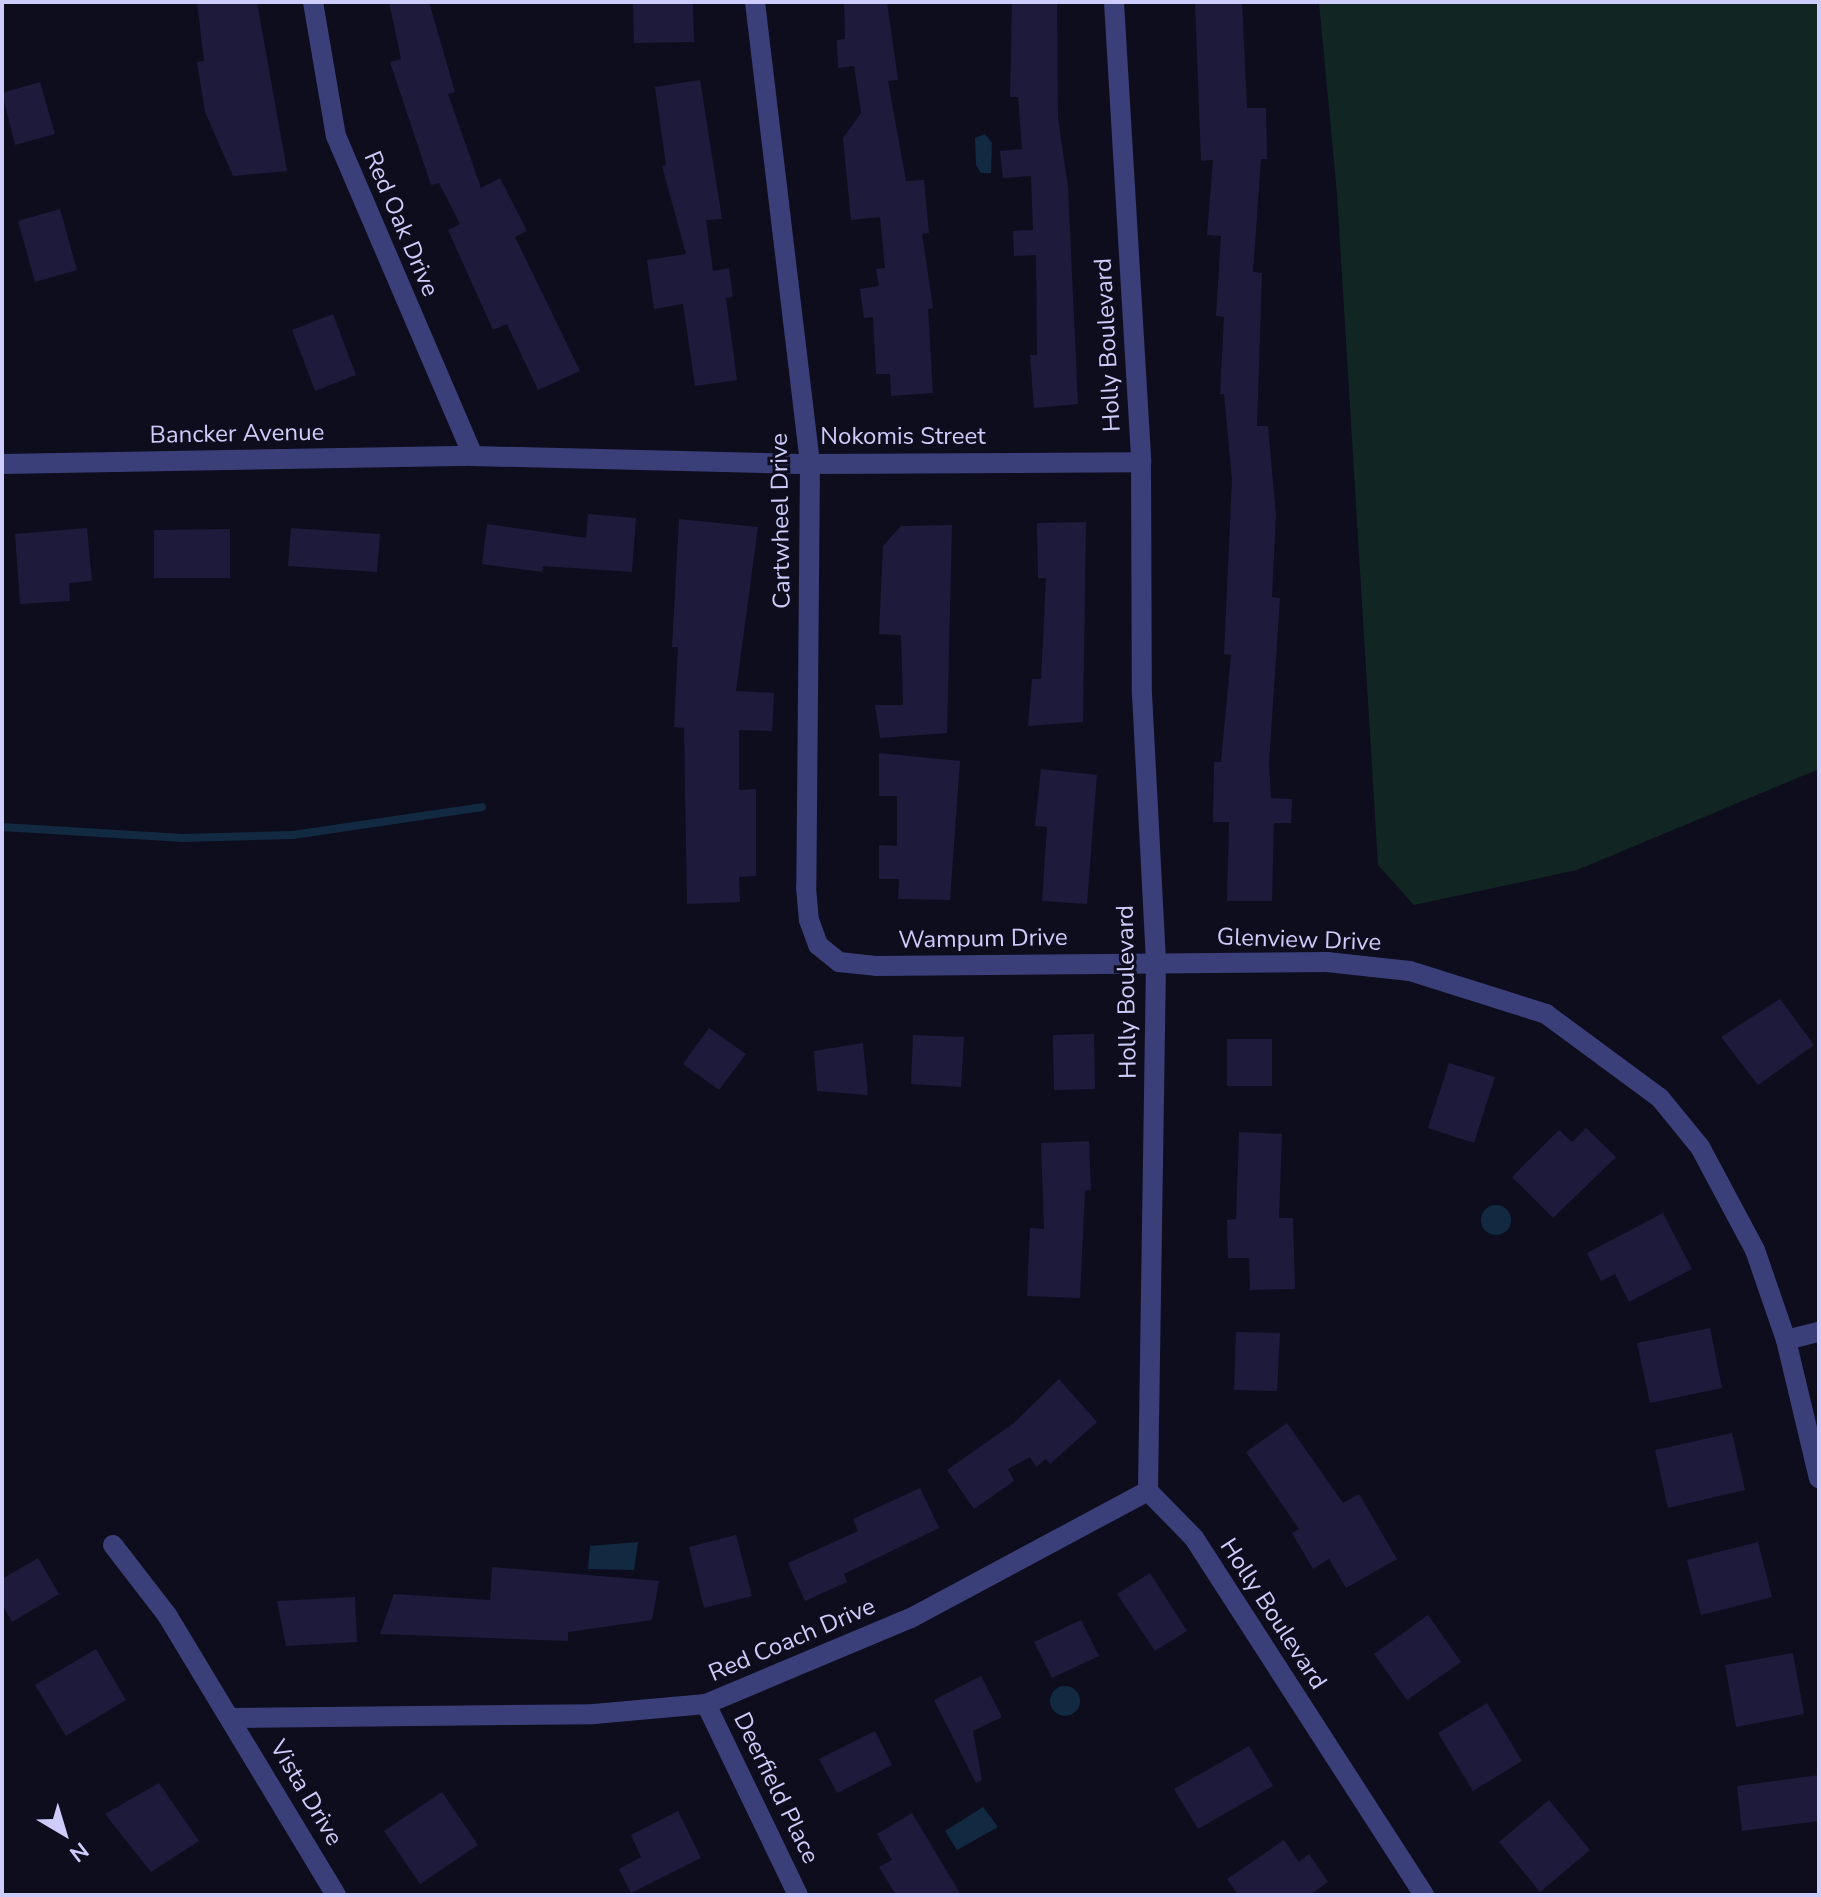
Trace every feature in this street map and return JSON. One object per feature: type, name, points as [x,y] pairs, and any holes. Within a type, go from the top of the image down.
[{"type":"street","name":"Red Oak Drive","points":[[313,2],[336,136],[473,456]]},
{"type":"street","name":"Cartwheel Drive","points":[[755,2],[810,464],[806,887],[809,920],[818,945]]},
{"type":"street","name":"Holly Boulevard","points":[[1114,2],[1141,462],[1142,694],[1156,963],[1148,1491],[1194,1538],[1424,1895]]},
{"type":"street","name":"Bancker Avenue","points":[[2,464],[473,456]]},
{"type":"street","name":"Nokomis Street","points":[[473,456],[810,464],[1141,462]]},
{"type":"street","name":"Wampum Drive","points":[[818,945],[839,962],[876,966],[1156,963]]},
{"type":"street","name":"Glenview Drive","points":[[1156,963],[1327,962],[1410,971],[1546,1014],[1660,1098],[1700,1147],[1755,1250],[1786,1340],[1819,1478]]},
{"type":"street","points":[[1786,1340],[1819,1332]]},
{"type":"street","name":"Red Coach Drive","points":[[231,1718],[594,1714],[706,1704],[911,1618],[1148,1491]]},
{"type":"street","name":"Vista Drive","points":[[113,1545],[167,1615],[336,1895]]},
{"type":"street","name":"Deerfield Place","points":[[706,1704],[798,1895]]},
{"type":"green space","points":[[1319,2],[1819,2],[1819,769],[1577,870],[1414,905],[1378,865],[1337,193]]},
{"type":"water","points":[[985,134],[992,143],[991,173],[981,173],[976,165],[975,138]]},
{"type":"water","points":[[1496,1205],[1507,1209],[1511,1220],[1507,1231],[1496,1235],[1485,1231],[1481,1220],[1485,1209]]},
{"type":"water","points":[[638,1542],[634,1570],[588,1569],[590,1546]]},
{"type":"water","points":[[1065,1686],[1076,1690],[1080,1701],[1076,1712],[1065,1716],[1054,1712],[1050,1701],[1054,1690]]},
{"type":"water","points":[[983,1807],[998,1827],[957,1850],[945,1831]]},
{"type":"building","points":[[197,2],[257,2],[287,171],[233,176],[205,112],[197,62],[204,61]]},
{"type":"building","points":[[389,2],[429,2],[455,92],[448,94],[481,188],[500,178],[527,231],[515,237],[580,371],[538,390],[507,324],[493,330],[448,230],[460,224],[439,183],[431,185],[390,62],[401,59]]},
{"type":"building","points":[[633,2],[693,2],[694,42],[634,43]]},
{"type":"building","points":[[844,2],[887,2],[898,80],[888,81],[906,181],[924,180],[929,233],[922,234],[933,308],[928,309],[933,393],[891,396],[890,374],[876,374],[873,317],[864,318],[860,289],[879,286],[876,269],[885,268],[880,217],[851,220],[843,138],[861,113],[854,66],[838,68],[837,40],[845,39]]},
{"type":"building","points":[[1012,2],[1057,2],[1058,118],[1068,187],[1078,404],[1034,408],[1030,355],[1037,355],[1036,255],[1014,256],[1013,231],[1033,230],[1031,176],[1003,178],[1000,151],[1022,149],[1018,97],[1010,97]]},
{"type":"building","points":[[1195,2],[1242,2],[1247,108],[1266,108],[1267,159],[1261,159],[1253,272],[1262,273],[1257,426],[1268,426],[1276,515],[1272,597],[1280,598],[1269,763],[1271,798],[1292,799],[1291,823],[1274,823],[1272,901],[1227,901],[1229,822],[1213,822],[1214,762],[1221,762],[1231,655],[1224,654],[1232,480],[1224,394],[1220,394],[1224,317],[1216,316],[1221,236],[1207,235],[1213,160],[1201,161]]},
{"type":"building","points":[[700,80],[722,219],[706,220],[713,271],[729,268],[733,297],[726,298],[737,380],[695,386],[683,304],[654,309],[647,260],[686,254],[662,166],[666,165],[655,87]]},
{"type":"building","points":[[40,82],[55,134],[15,145],[2,93]]},
{"type":"building","points":[[60,209],[77,270],[35,282],[18,221]]},
{"type":"building","points":[[333,314],[356,375],[315,391],[292,330]]},
{"type":"building","points":[[588,514],[636,518],[632,572],[543,566],[542,572],[482,564],[487,524],[586,538]]},
{"type":"building","points":[[679,519],[758,527],[736,691],[774,693],[773,715],[772,731],[739,730],[739,790],[756,789],[756,876],[739,877],[740,902],[687,904],[684,728],[674,727],[678,647],[672,647]]},
{"type":"building","points":[[1086,522],[1083,722],[1028,726],[1032,679],[1041,679],[1046,578],[1038,578],[1037,523]]},
{"type":"building","points":[[952,525],[947,733],[880,738],[875,705],[903,705],[901,635],[879,634],[883,546],[901,526]]},
{"type":"building","points":[[87,528],[92,581],[69,583],[70,601],[20,604],[15,534]]},
{"type":"building","points":[[291,528],[380,534],[377,572],[288,566]]},
{"type":"building","points":[[230,529],[230,578],[154,578],[154,530]]},
{"type":"building","points":[[879,753],[960,761],[950,900],[898,899],[899,879],[879,879],[879,845],[897,846],[897,796],[879,796]]},
{"type":"building","points":[[1041,769],[1097,775],[1087,904],[1042,901],[1047,827],[1035,826]]},
{"type":"building","points":[[1780,999],[1814,1045],[1758,1085],[1721,1037]]},
{"type":"building","points":[[709,1028],[746,1054],[719,1090],[683,1064]]},
{"type":"building","points":[[1094,1034],[1095,1089],[1054,1090],[1053,1035]]},
{"type":"building","points":[[913,1035],[964,1037],[961,1087],[911,1084]]},
{"type":"building","points":[[1227,1039],[1272,1039],[1272,1086],[1227,1086]]},
{"type":"building","points":[[863,1043],[868,1095],[817,1091],[814,1051]]},
{"type":"building","points":[[1449,1063],[1495,1077],[1474,1143],[1428,1128]]},
{"type":"building","points":[[1586,1128],[1616,1157],[1553,1218],[1512,1177],[1559,1130],[1572,1142]]},
{"type":"building","points":[[1239,1132],[1282,1134],[1279,1218],[1293,1218],[1295,1289],[1250,1290],[1249,1258],[1228,1258],[1227,1220],[1236,1219]]},
{"type":"building","points":[[1089,1141],[1091,1190],[1085,1190],[1080,1298],[1027,1296],[1030,1228],[1044,1229],[1041,1143]]},
{"type":"building","points":[[1663,1213],[1692,1269],[1629,1302],[1615,1274],[1601,1281],[1587,1253]]},
{"type":"building","points":[[1710,1328],[1722,1388],[1650,1403],[1637,1343]]},
{"type":"building","points":[[1236,1332],[1280,1333],[1277,1391],[1234,1390]]},
{"type":"building","points":[[1059,1379],[1097,1422],[1050,1464],[1046,1459],[1036,1467],[1030,1457],[1008,1469],[1014,1481],[974,1509],[947,1470],[1014,1423]]},
{"type":"building","points":[[1287,1423],[1343,1503],[1359,1494],[1397,1559],[1346,1588],[1329,1559],[1313,1569],[1292,1533],[1299,1529],[1246,1452]]},
{"type":"building","points":[[1732,1433],[1745,1490],[1668,1508],[1655,1450]]},
{"type":"building","points":[[920,1488],[939,1528],[844,1574],[847,1582],[805,1601],[788,1563],[858,1531],[853,1519]]},
{"type":"building","points":[[736,1535],[752,1596],[704,1608],[689,1547]]},
{"type":"building","points":[[1758,1542],[1772,1597],[1701,1615],[1687,1560]]},
{"type":"building","points":[[38,1558],[59,1594],[12,1622],[2,1604],[2,1579]]},
{"type":"building","points":[[492,1567],[659,1581],[652,1620],[568,1632],[568,1641],[380,1634],[394,1594],[490,1600]]},
{"type":"building","points":[[1150,1573],[1187,1631],[1155,1651],[1117,1594]]},
{"type":"building","points":[[355,1597],[357,1642],[286,1646],[277,1601]]},
{"type":"building","points":[[1428,1615],[1461,1662],[1407,1700],[1374,1654]]},
{"type":"building","points":[[1081,1620],[1099,1656],[1052,1678],[1034,1642]]},
{"type":"building","points":[[96,1649],[126,1700],[66,1736],[35,1685]]},
{"type":"building","points":[[1793,1653],[1804,1714],[1736,1727],[1725,1665]]},
{"type":"building","points":[[981,1676],[1002,1717],[973,1731],[982,1780],[976,1783],[934,1700]]},
{"type":"building","points":[[1487,1703],[1522,1761],[1473,1791],[1438,1733]]},
{"type":"building","points":[[875,1731],[892,1765],[837,1793],[819,1759]]},
{"type":"building","points":[[1249,1746],[1273,1786],[1198,1829],[1174,1789]]},
{"type":"building","points":[[1819,1775],[1819,1821],[1742,1831],[1737,1786]]},
{"type":"building","points":[[159,1783],[199,1841],[151,1872],[105,1814]]},
{"type":"building","points":[[442,1792],[478,1845],[420,1884],[384,1831]]},
{"type":"building","points":[[1549,1800],[1590,1850],[1540,1892],[1499,1842]]},
{"type":"building","points":[[678,1811],[701,1858],[631,1893],[619,1869],[641,1857],[631,1835]]},
{"type":"building","points":[[912,1813],[961,1895],[896,1895],[879,1867],[892,1860],[877,1834]]},
{"type":"building","points":[[1284,1840],[1299,1862],[1309,1854],[1328,1882],[1310,1895],[1238,1895],[1227,1879]]},
{"type":"waterway","points":[[2,827],[183,838],[293,835],[482,807]]}]
